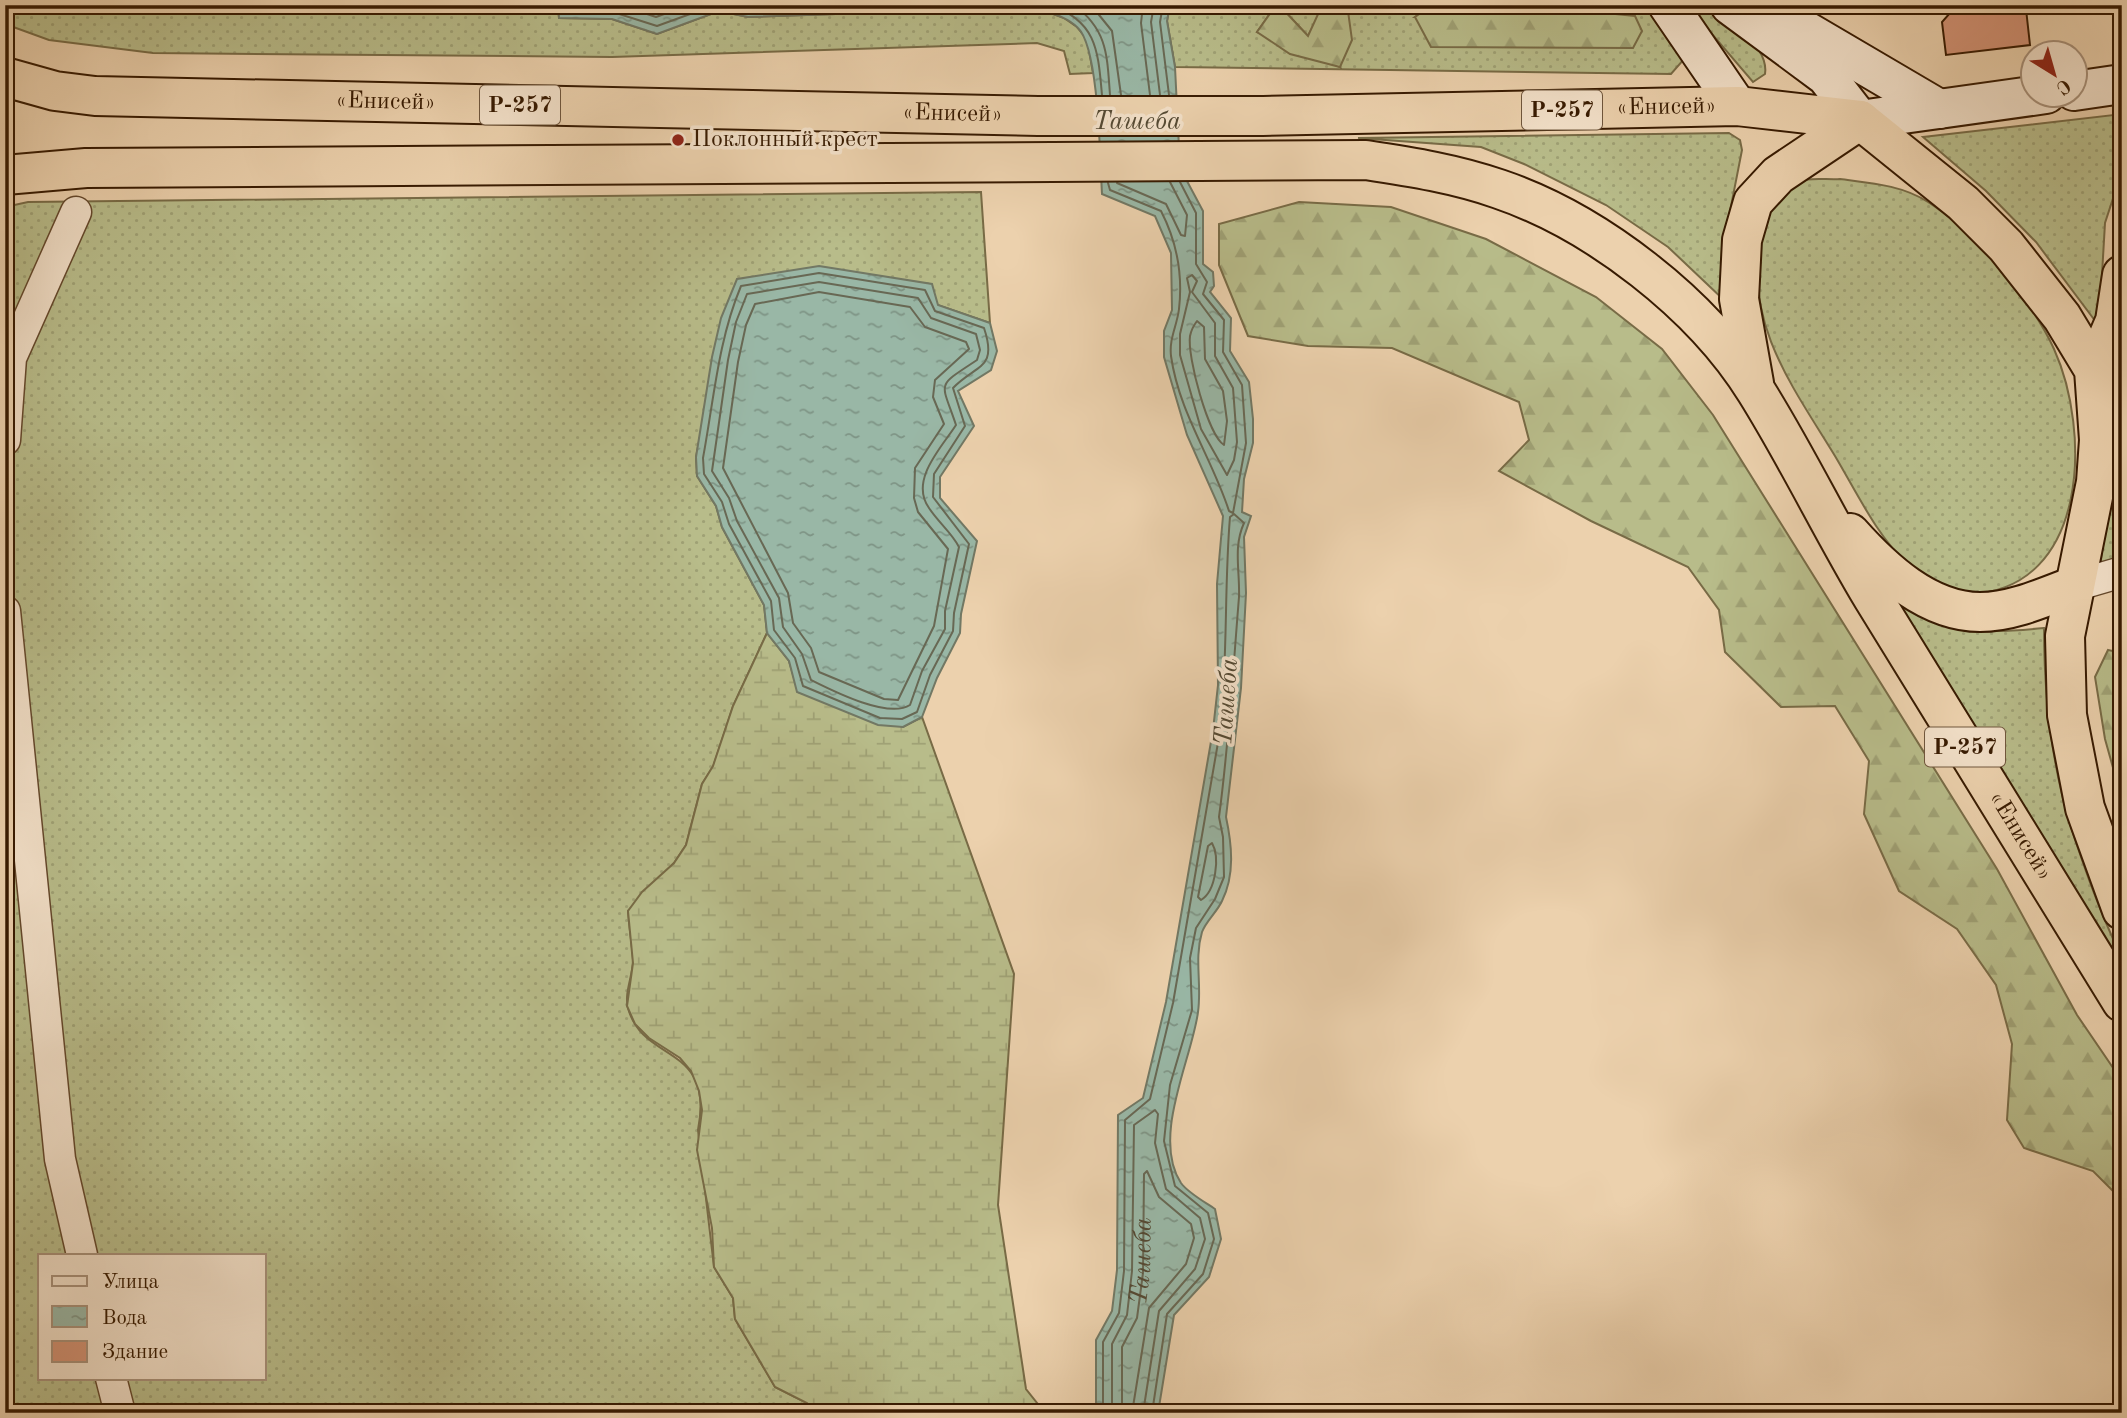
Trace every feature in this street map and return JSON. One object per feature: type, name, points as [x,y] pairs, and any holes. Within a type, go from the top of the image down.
[{"type":"highway","name":"«Енисей»","points":[[5,77],[55,91],[95,96],[1038,116],[1264,116],[1737,106],[1860,120]]},
{"type":"highway","name":"«Енисей»","points":[[1755,389],[1739,299],[1742,240],[1753,202],[1778,175],[1860,120]]},
{"type":"highway","points":[[1860,120],[1963,203],[2006,246],[2108,377]]},
{"type":"highway","name":"«Енисей»","points":[[5,176],[86,169],[1366,160],[1442,172],[1513,195],[1605,241],[1657,280],[1710,333],[1755,389],[1869,590],[2122,1002]]},
{"type":"highway","points":[[2122,275],[2099,440],[2096,482],[2065,636],[2067,715],[2085,808],[2122,910]]},
{"type":"highway","name":"«Енисей»","points":[[1811,490],[1876,559],[1908,587],[1932,601],[1959,610],[2001,610],[2074,586]]},
{"type":"street","points":[[1668,5],[1737,106]]},
{"type":"street","points":[[1730,5],[1826,76],[1860,120],[2018,98]]},
{"type":"street","points":[[1762,5],[1939,109]]},
{"type":"street","points":[[2088,89],[2122,85]]},
{"type":"street","points":[[5,440],[11,358],[76,212]]},
{"type":"street","points":[[2074,586],[2122,572]]},
{"type":"street","points":[[5,611],[60,1159],[82,1254]]},
{"type":"street","points":[[112,1380],[120,1413]]},
{"type":"green space","points":[[5,5],[558,5],[559,18],[612,19],[657,34],[719,11],[748,17],[865,13],[925,5],[1028,5],[1064,18],[1077,27],[1087,39],[1093,73],[1070,74],[1064,51],[1037,43],[612,57],[153,53],[49,40],[5,24]]},
{"type":"green space","points":[[1170,5],[1276,5],[1257,32],[1340,67],[1318,17],[1308,36],[1279,5],[1432,5],[1415,17],[1635,16],[1526,5],[1644,5],[1685,58],[1671,74],[1175,67],[1167,21]]},
{"type":"green space","points":[[1276,5],[1308,36],[1319,12],[1348,11],[1352,40],[1340,67],[1290,54],[1257,32]]},
{"type":"green space","points":[[1432,5],[1526,5],[1635,16],[1642,31],[1633,48],[1431,47],[1415,17]]},
{"type":"green space","points":[[1687,5],[1708,6],[1737,25],[1761,54],[1765,74],[1753,82]]},
{"type":"green space","points":[[2122,114],[2122,171],[2105,223],[2099,326],[2036,242],[1986,191],[1923,137]]},
{"type":"green space","points":[[1729,133],[1740,140],[1742,150],[1723,247],[1725,301],[1668,247],[1606,205],[1524,164],[1481,147],[1358,138]]},
{"type":"green space","points":[[1809,179],[1840,179],[1908,192],[1945,214],[1982,248],[2017,289],[2054,349],[2066,383],[2073,421],[2075,461],[2070,500],[2059,536],[2039,565],[2009,585],[1962,594],[1937,586],[1909,566],[1868,514],[1776,354],[1759,300],[1757,271],[1760,240],[1765,223],[1772,205],[1784,190],[1792,185]]},
{"type":"green space","points":[[981,192],[990,323],[938,305],[704,416],[696,457],[697,476],[716,506],[722,527],[764,605],[767,633],[733,706],[713,767],[702,784],[686,845],[674,863],[628,911],[633,960],[627,996],[628,1008],[636,1026],[687,1068],[696,1082],[700,1102],[698,1130],[714,1267],[733,1298],[735,1319],[775,1387],[807,1403],[817,1413],[5,1413],[5,207],[28,202]]},
{"type":"green space","points":[[1299,202],[1391,207],[1486,239],[1596,297],[1662,349],[1713,415],[1997,869],[2077,1015],[2122,1081],[2122,1200],[2093,1171],[2024,1148],[2007,1120],[2012,1044],[1996,985],[1957,929],[1899,891],[1864,814],[1869,761],[1835,706],[1781,707],[1725,652],[1719,610],[1688,567],[1591,521],[1499,471],[1529,440],[1519,402],[1392,348],[1308,346],[1248,336],[1219,265],[1219,224]]},
{"type":"green space","points":[[2122,404],[2122,557],[2100,567]]},
{"type":"green space","points":[[1884,586],[1925,612],[1958,626],[1994,631],[2044,628],[2047,702],[2053,752],[2063,800],[2083,862],[2119,955],[2122,975]]},
{"type":"green space","points":[[767,633],[789,661],[798,692],[903,727],[922,717],[1014,974],[998,1205],[1026,1389],[1045,1413],[817,1413],[807,1403],[775,1387],[735,1319],[733,1298],[714,1267],[712,1228],[697,1150],[702,1110],[699,1091],[691,1071],[680,1058],[649,1038],[635,1024],[627,1006],[633,963],[628,911],[642,892],[674,863],[686,845],[702,784],[713,766],[733,706]]},
{"type":"green space","points":[[2108,650],[2118,652],[2122,679],[2122,800],[2105,739],[2095,677]]},
{"type":"water","points":[[558,5],[925,5],[865,13],[748,17],[719,11],[657,34],[612,19],[559,18]]},
{"type":"water","name":"Ташеба","points":[[1028,5],[1170,5],[1167,21],[1175,67],[1180,168],[1203,211],[1203,264],[1213,272],[1214,286],[1210,292],[1231,318],[1230,351],[1249,382],[1253,419],[1253,443],[1244,479],[1242,512],[1251,516],[1244,537],[1246,593],[1241,688],[1226,817],[1231,870],[1222,901],[1202,932],[1198,962],[1198,1012],[1176,1098],[1170,1143],[1173,1164],[1181,1183],[1215,1209],[1221,1239],[1209,1277],[1174,1315],[1158,1413],[1096,1413],[1096,1340],[1112,1311],[1117,1270],[1118,1115],[1143,1098],[1166,1002],[1213,730],[1218,685],[1217,584],[1223,516],[1187,435],[1164,357],[1164,331],[1172,310],[1171,253],[1155,216],[1102,194],[1097,106],[1085,39],[1078,28],[1067,20]]},
{"type":"water","points":[[819,266],[932,284],[938,305],[990,323],[997,351],[991,370],[958,391],[974,426],[940,477],[940,498],[977,541],[961,614],[960,633],[937,678],[922,717],[903,727],[878,725],[797,692],[789,661],[767,633],[764,605],[722,527],[716,506],[697,476],[696,457],[712,357],[721,318],[737,279]]},
{"type":"building","points":[[1957,5],[1992,5],[1993,13],[2026,9],[2029,38],[2018,38],[2018,46],[1946,55],[1942,22]]},
{"type":"place","name":"Поклонный крест","points":[[678,140]]}]
